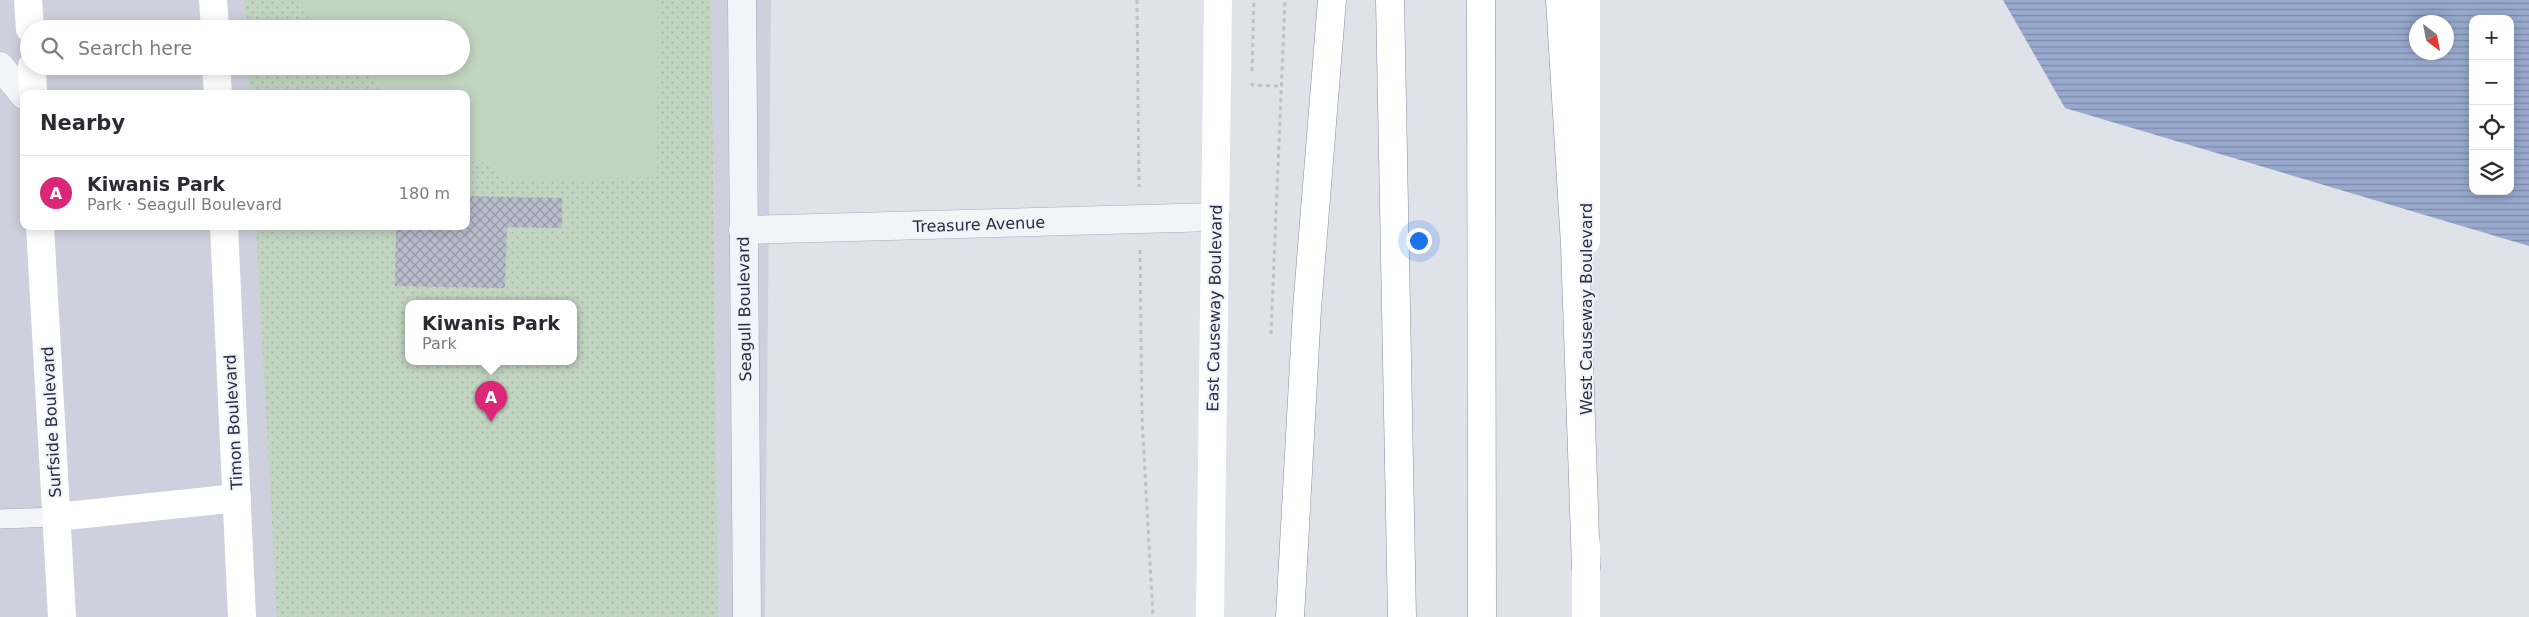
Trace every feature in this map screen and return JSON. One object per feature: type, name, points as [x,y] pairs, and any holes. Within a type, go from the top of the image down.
[{"type":"main road","points":[[28,0],[29,20]]},
{"type":"main road","points":[[213,0],[214,20]]},
{"type":"main road","name":"East Causeway Boulevard","points":[[1210,617],[1218,0]]},
{"type":"main road","points":[[1290,617],[1307,309],[1332,0]]},
{"type":"main road","points":[[1390,0],[1402,617]]},
{"type":"main road","points":[[1481,0],[1482,617]]},
{"type":"main road","points":[[1560,0],[1575,245],[1586,568]]},
{"type":"main road","name":"West Causeway Boulevard","points":[[1586,0],[1586,617]]},
{"type":"main road","points":[[32,75],[33,90]]},
{"type":"main road","points":[[217,75],[218,90]]},
{"type":"main road","name":"Surfside Boulevard","points":[[40,230],[62,617]]},
{"type":"main road","name":"Timon Boulevard","points":[[224,230],[242,617]]},
{"type":"main road","points":[[57,517],[237,498]]},
{"type":"street","name":"Seagull Boulevard","points":[[742,0],[747,617]]},
{"type":"street","points":[[0,66],[20,90]]},
{"type":"street","name":"Treasure Avenue","points":[[743,230],[1215,217]]},
{"type":"lane","points":[[0,519],[57,517]]},
{"type":"path","points":[[1137,0],[1142,418],[1154,617]]},
{"type":"path","points":[[1254,0],[1252,85],[1281,86],[1285,0]]},
{"type":"shaded area","points":[[0,0],[771,0],[765,617],[0,617]]},
{"type":"green space","points":[[244,0],[711,0],[718,617],[277,617],[256,230],[470,230],[470,90],[249,90],[248,75],[470,75],[470,20],[245,20]]},
{"type":"green space","points":[[300,0],[658,0],[657,177],[512,181],[470,155],[470,90],[380,90],[367,75],[470,75],[470,20],[317,20]]},
{"type":"water","points":[[2003,0],[2529,0],[2529,246],[2065,108]]},
{"type":"building","points":[[470,196],[562,198],[562,228],[507,227],[505,288],[395,286],[396,230],[470,230]]},
{"type":"place","name":"Kiwanis Park","points":[[491,422]]}]
